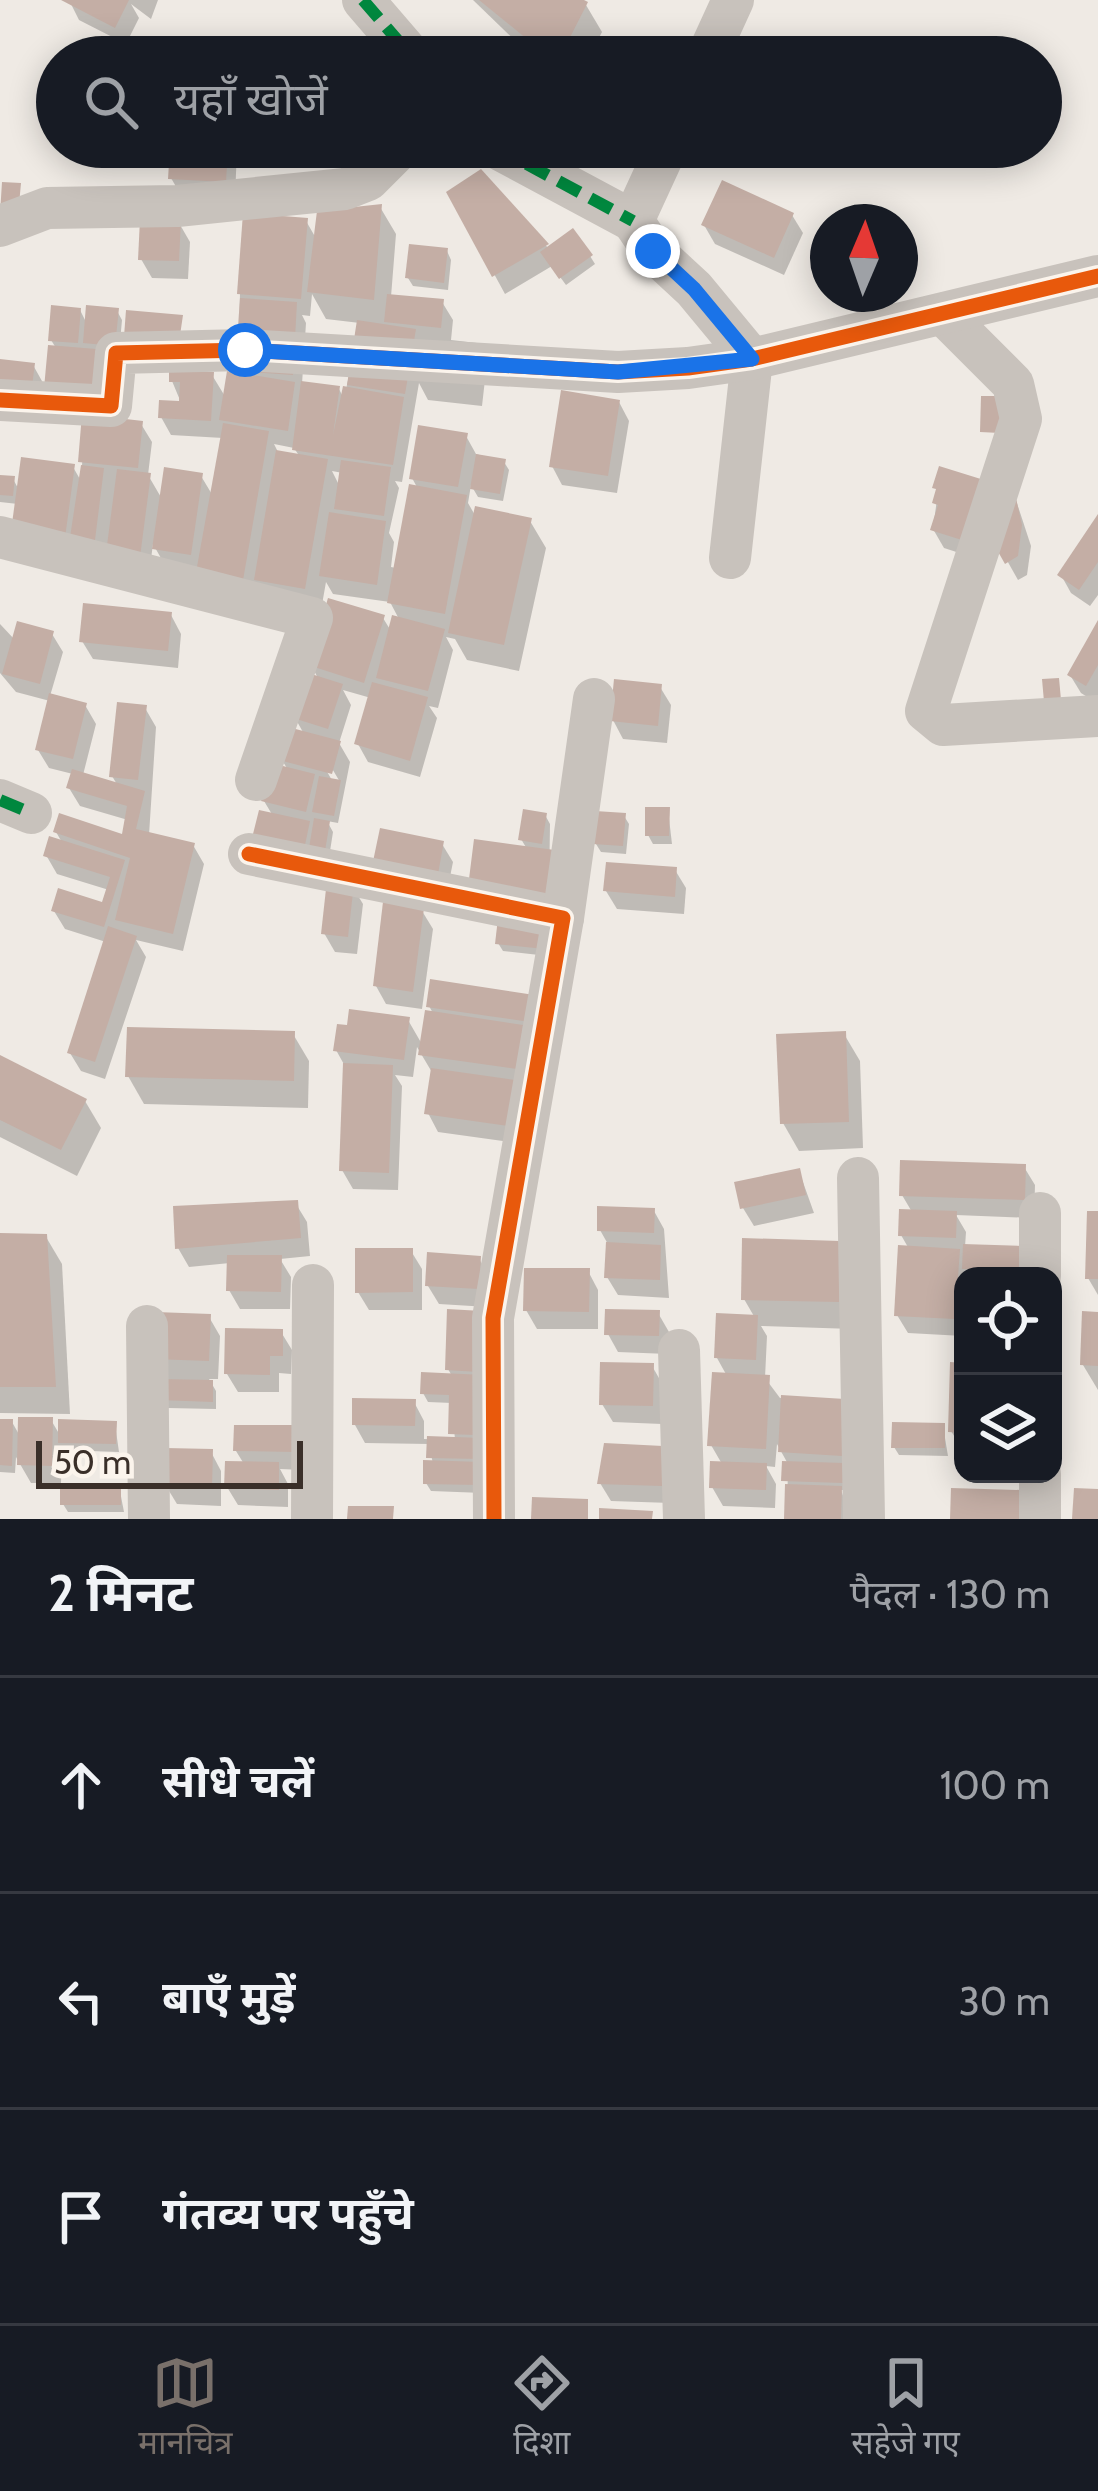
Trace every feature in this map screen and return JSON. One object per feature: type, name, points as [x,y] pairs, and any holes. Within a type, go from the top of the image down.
[{"type":"street","points":[[363,0],[394,36]]},
{"type":"street","points":[[717,36],[733,0]]},
{"type":"street","points":[[0,226],[47,208],[177,206],[345,189],[383,168]]},
{"type":"street","points":[[534,168],[634,221],[653,251],[694,289],[752,359],[730,558]]},
{"type":"street","points":[[634,221],[658,168]]},
{"type":"street","points":[[0,400],[111,406],[116,353],[245,350],[618,372],[752,359],[1098,276]]},
{"type":"street","points":[[944,315],[1012,384],[1021,419],[1019,439],[926,711],[930,720],[943,725],[1098,716]]},
{"type":"street","points":[[0,537],[313,619],[256,780]]},
{"type":"street","points":[[494,1519],[494,1318],[563,918],[594,699]]},
{"type":"street","points":[[249,854],[563,918]]},
{"type":"street","points":[[858,1178],[864,1519]]},
{"type":"street","points":[[1040,1214],[1040,1267]]},
{"type":"street","points":[[312,1519],[313,1285]]},
{"type":"street","points":[[148,1326],[149,1519]]},
{"type":"street","points":[[679,1349],[684,1519]]},
{"type":"street","points":[[1040,1483],[1040,1519]]},
{"type":"building","points":[[61,0],[129,0],[115,28]]},
{"type":"building","points":[[479,0],[588,2],[571,36],[523,36]]},
{"type":"building","points":[[169,168],[227,168],[226,182],[168,179]]},
{"type":"building","points":[[481,169],[549,244],[492,277],[446,192]]},
{"type":"building","points":[[722,180],[794,213],[774,258],[701,225]]},
{"type":"building","points":[[2,182],[21,183],[18,215],[0,214]]},
{"type":"building","points":[[382,204],[374,300],[307,292],[317,211]]},
{"type":"building","points":[[243,213],[308,218],[301,299],[237,294]]},
{"type":"building","points":[[140,219],[181,220],[179,261],[138,260]]},
{"type":"building","points":[[573,228],[593,255],[559,279],[540,252]]},
{"type":"building","points":[[409,244],[448,248],[444,283],[405,278]]},
{"type":"building","points":[[387,294],[444,299],[441,328],[384,322]]},
{"type":"building","points":[[240,298],[297,302],[293,375],[235,371]]},
{"type":"building","points":[[51,305],[81,308],[78,343],[48,341]]},
{"type":"building","points":[[86,305],[119,308],[115,346],[83,343]]},
{"type":"building","points":[[126,310],[183,315],[178,349],[123,350]]},
{"type":"building","points":[[357,320],[416,329],[405,394],[347,385]]},
{"type":"building","points":[[48,345],[96,349],[91,404],[43,399]]},
{"type":"building","points":[[0,359],[35,363],[31,394],[0,391]]},
{"type":"building","points":[[169,369],[214,372],[211,421],[158,418],[159,400],[179,401],[180,382],[169,382]]},
{"type":"building","points":[[227,371],[295,382],[288,431],[219,420]]},
{"type":"building","points":[[301,381],[340,386],[333,435],[343,386],[404,397],[393,465],[292,450]]},
{"type":"building","points":[[561,390],[620,400],[608,476],[549,467]]},
{"type":"building","points":[[981,396],[1002,396],[1000,433],[980,432]]},
{"type":"building","points":[[82,414],[143,421],[138,468],[78,462]]},
{"type":"building","points":[[223,423],[269,431],[242,586],[195,578]]},
{"type":"building","points":[[418,425],[468,433],[458,487],[409,479]]},
{"type":"building","points":[[276,450],[328,459],[305,589],[254,580]]},
{"type":"building","points":[[476,454],[506,459],[500,494],[470,489]]},
{"type":"building","points":[[21,457],[75,464],[65,538],[11,531]]},
{"type":"building","points":[[341,460],[391,467],[384,516],[334,509]]},
{"type":"building","points":[[81,465],[104,468],[94,548],[69,544]]},
{"type":"building","points":[[939,466],[984,480],[965,541],[930,530],[938,505],[932,503],[936,489],[932,488]]},
{"type":"building","points":[[164,467],[203,473],[191,555],[152,549]]},
{"type":"building","points":[[117,469],[151,473],[140,557],[106,553]]},
{"type":"building","points":[[0,475],[15,476],[13,496],[0,495]]},
{"type":"building","points":[[409,484],[467,495],[445,614],[387,603]]},
{"type":"building","points":[[1013,485],[1022,525],[1018,556],[1005,564],[987,532]]},
{"type":"building","points":[[475,506],[532,518],[504,645],[448,633]]},
{"type":"building","points":[[329,512],[386,521],[377,585],[319,576]]},
{"type":"building","points":[[1098,514],[1098,562],[1079,590],[1057,575]]},
{"type":"building","points":[[328,598],[385,615],[364,683],[308,665]]},
{"type":"building","points":[[83,603],[172,612],[168,651],[79,642]]},
{"type":"building","points":[[392,615],[445,629],[428,691],[376,678]]},
{"type":"building","points":[[1098,620],[1098,665],[1086,686],[1067,675]]},
{"type":"building","points":[[17,621],[54,631],[40,684],[2,674]]},
{"type":"building","points":[[305,672],[343,684],[328,729],[290,717]]},
{"type":"building","points":[[1059,678],[1062,711],[1045,713],[1042,679]]},
{"type":"building","points":[[614,679],[662,684],[658,726],[610,721]]},
{"type":"building","points":[[372,682],[428,697],[410,761],[354,744]]},
{"type":"building","points":[[49,693],[87,703],[73,759],[35,750]]},
{"type":"building","points":[[117,702],[147,705],[138,780],[109,777]]},
{"type":"building","points":[[288,727],[341,741],[332,774],[279,760]]},
{"type":"building","points":[[271,763],[315,774],[306,812],[261,801]]},
{"type":"building","points":[[72,769],[145,791],[136,829],[195,843],[173,934],[115,920],[130,858],[53,832],[59,813],[122,834],[127,806],[66,788]]},
{"type":"building","points":[[319,776],[341,780],[334,816],[312,812]]},
{"type":"building","points":[[645,807],[670,807],[669,836],[645,836]]},
{"type":"building","points":[[523,809],[547,813],[542,844],[518,840]]},
{"type":"building","points":[[259,810],[310,821],[305,845],[253,834]]},
{"type":"building","points":[[595,811],[626,813],[623,846],[593,844]]},
{"type":"building","points":[[314,818],[330,821],[324,857],[308,854]]},
{"type":"building","points":[[380,828],[444,841],[436,885],[371,871]]},
{"type":"building","points":[[49,836],[125,860],[104,927],[51,911],[58,888],[102,902],[110,877],[43,856]]},
{"type":"building","points":[[474,839],[562,851],[554,907],[467,895]]},
{"type":"building","points":[[606,862],[677,867],[675,897],[603,891]]},
{"type":"building","points":[[327,880],[354,883],[348,937],[321,934]]},
{"type":"building","points":[[383,902],[424,908],[413,992],[373,986]]},
{"type":"building","points":[[498,918],[547,923],[545,949],[495,944]]},
{"type":"building","points":[[108,926],[137,936],[95,1062],[67,1053]]},
{"type":"building","points":[[430,979],[541,996],[537,1023],[426,1007]]},
{"type":"building","points":[[349,1009],[410,1017],[404,1060],[333,1051],[337,1024],[347,1025]]},
{"type":"building","points":[[425,1010],[523,1025],[517,1069],[418,1055]]},
{"type":"building","points":[[127,1027],[295,1031],[294,1081],[125,1077]]},
{"type":"building","points":[[846,1031],[849,1122],[780,1124],[776,1034]]},
{"type":"building","points":[[0,1055],[87,1099],[61,1150],[0,1120]]},
{"type":"building","points":[[343,1063],[393,1065],[389,1173],[339,1171]]},
{"type":"building","points":[[431,1068],[522,1081],[516,1127],[424,1114]]},
{"type":"building","points":[[900,1160],[1026,1164],[1025,1200],[899,1196]]},
{"type":"building","points":[[800,1168],[806,1195],[740,1209],[734,1182]]},
{"type":"building","points":[[298,1200],[301,1238],[175,1249],[173,1206]]},
{"type":"building","points":[[597,1206],[655,1208],[654,1233],[597,1231]]},
{"type":"building","points":[[899,1209],[957,1211],[956,1238],[898,1236]]},
{"type":"building","points":[[1087,1211],[1098,1211],[1098,1279],[1085,1279]]},
{"type":"building","points":[[0,1233],[47,1234],[56,1387],[0,1387]]},
{"type":"building","points":[[742,1238],[840,1241],[839,1302],[741,1300]]},
{"type":"building","points":[[606,1242],[661,1245],[660,1280],[604,1278]]},
{"type":"building","points":[[963,1244],[1025,1246],[1024,1267],[962,1267]]},
{"type":"building","points":[[898,1245],[960,1249],[959,1267],[954,1267],[954,1319],[894,1316]]},
{"type":"building","points":[[355,1248],[413,1248],[413,1292],[355,1293]]},
{"type":"building","points":[[427,1252],[481,1256],[479,1289],[425,1286]]},
{"type":"building","points":[[227,1255],[282,1255],[281,1292],[226,1291]]},
{"type":"building","points":[[524,1268],[590,1268],[589,1312],[523,1311]]},
{"type":"building","points":[[447,1309],[482,1311],[479,1372],[445,1370]]},
{"type":"building","points":[[605,1309],[660,1310],[659,1336],[604,1335]]},
{"type":"building","points":[[1082,1311],[1098,1312],[1098,1366],[1080,1365]]},
{"type":"building","points":[[155,1312],[211,1314],[209,1361],[153,1359]]},
{"type":"building","points":[[716,1313],[758,1315],[756,1360],[714,1358]]},
{"type":"building","points":[[225,1328],[283,1329],[283,1356],[270,1356],[270,1375],[224,1374]]},
{"type":"building","points":[[600,1362],[654,1363],[653,1406],[599,1405]]},
{"type":"building","points":[[950,1362],[954,1362],[954,1432],[948,1432]]},
{"type":"building","points":[[421,1372],[484,1375],[475,1435],[448,1434],[449,1395],[420,1394]]},
{"type":"building","points":[[712,1372],[770,1375],[766,1449],[707,1446]]},
{"type":"building","points":[[160,1379],[213,1380],[213,1402],[159,1400]]},
{"type":"building","points":[[781,1395],[845,1399],[842,1456],[778,1452]]},
{"type":"building","points":[[352,1398],[416,1399],[415,1426],[352,1425]]},
{"type":"building","points":[[18,1417],[53,1417],[52,1466],[17,1465]]},
{"type":"building","points":[[0,1419],[13,1419],[12,1466],[0,1465]]},
{"type":"building","points":[[58,1419],[117,1421],[116,1444],[58,1443]]},
{"type":"building","points":[[892,1422],[945,1423],[945,1448],[891,1448]]},
{"type":"building","points":[[234,1425],[296,1425],[295,1452],[233,1451]]},
{"type":"building","points":[[427,1436],[482,1438],[482,1459],[426,1458]]},
{"type":"building","points":[[604,1443],[663,1446],[662,1486],[597,1484]]},
{"type":"building","points":[[165,1448],[213,1449],[212,1488],[163,1487]]},
{"type":"building","points":[[423,1460],[481,1462],[480,1485],[423,1484]]},
{"type":"building","points":[[225,1461],[279,1462],[279,1490],[224,1488]]},
{"type":"building","points":[[710,1461],[767,1463],[766,1490],[709,1488]]},
{"type":"building","points":[[782,1461],[844,1463],[843,1483],[781,1481]]},
{"type":"building","points":[[60,1483],[121,1483],[121,1505],[60,1505]]},
{"type":"building","points":[[785,1484],[842,1486],[841,1519],[784,1519]]},
{"type":"building","points":[[951,1488],[1022,1490],[1022,1519],[950,1519]]},
{"type":"building","points":[[1074,1488],[1098,1489],[1098,1519],[1072,1519]]},
{"type":"building","points":[[532,1497],[588,1499],[588,1519],[531,1519]]},
{"type":"building","points":[[348,1506],[394,1506],[393,1519],[347,1519]]},
{"type":"building","points":[[599,1508],[653,1511],[652,1519],[599,1519]]},
{"type":"marked path","points":[[363,0],[394,36]]},
{"type":"marked path","points":[[534,168],[633,221]]},
{"type":"marked path","points":[[0,800],[31,813]]},
{"type":"cycle path","points":[[0,400],[111,406],[116,353],[245,350],[618,372],[688,368],[752,359],[1098,276]]},
{"type":"cycle path","points":[[249,854],[563,918],[493,1318],[494,1519]]},
{"type":"route","points":[[245,350],[618,372],[752,359],[694,289],[653,251]]}]
